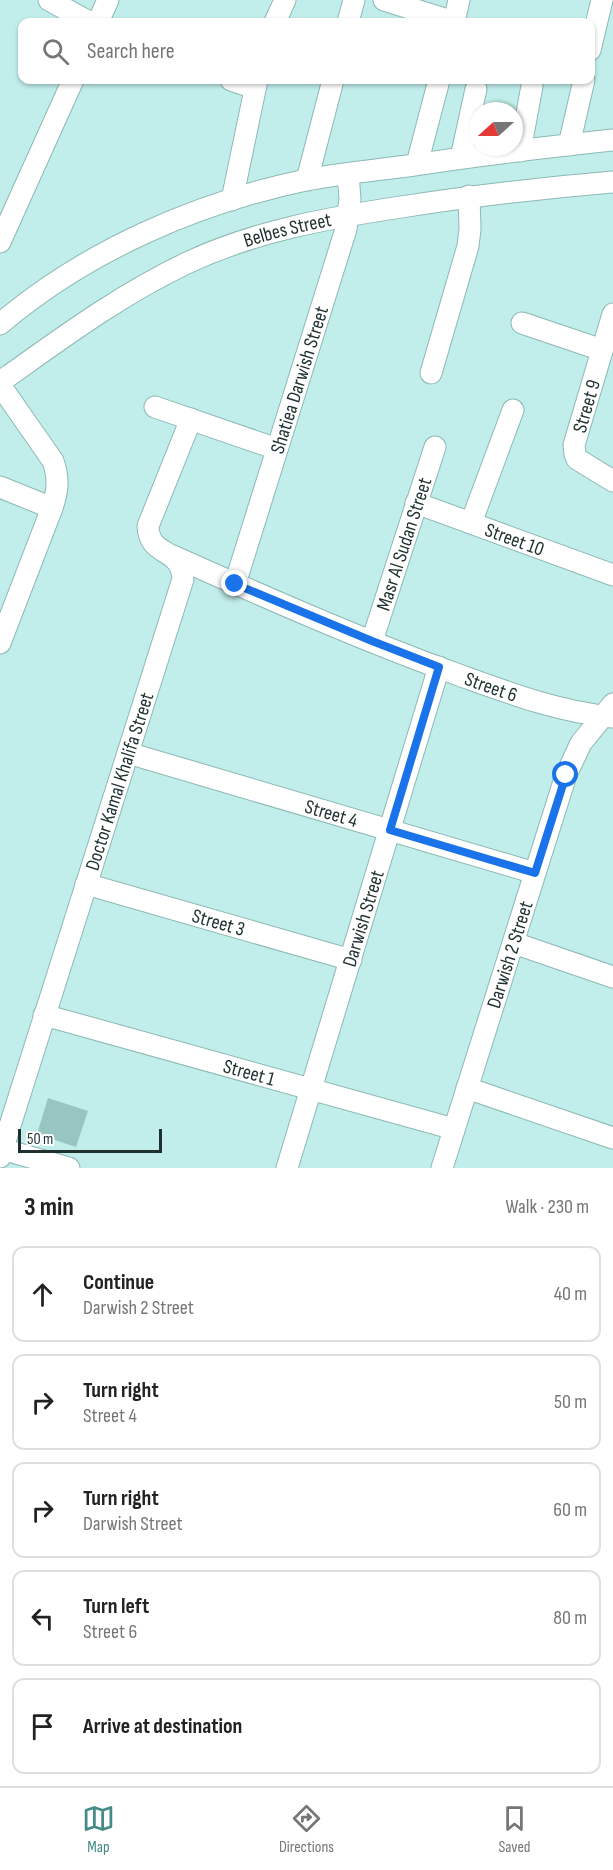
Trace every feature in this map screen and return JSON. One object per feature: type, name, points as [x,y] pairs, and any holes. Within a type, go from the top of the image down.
[{"type":"street","points":[[49,0],[82,18]]},
{"type":"street","points":[[100,18],[108,0]]},
{"type":"street","points":[[277,18],[285,0]]},
{"type":"street","points":[[349,18],[354,0]]},
{"type":"street","points":[[384,0],[441,18]]},
{"type":"street","points":[[455,18],[459,0]]},
{"type":"street","points":[[595,32],[602,0]]},
{"type":"street","points":[[0,242],[71,84]]},
{"type":"street","points":[[232,200],[256,84]]},
{"type":"street","points":[[307,180],[332,84]]},
{"type":"street","points":[[417,164],[438,84]]},
{"type":"street","points":[[569,145],[583,84]]},
{"type":"street","points":[[523,135],[532,86]]},
{"type":"street","points":[[461,158],[476,89]]},
{"type":"street","points":[[523,151],[613,140]]},
{"type":"street","points":[[0,324],[60,280],[109,251],[161,226],[232,200],[307,180],[478,156]]},
{"type":"street","name":"Shatiea Darwish Street","points":[[235,584],[349,214],[348,174]]},
{"type":"street","name":"Belbes Street","points":[[0,384],[90,317],[138,288],[227,246],[308,222],[349,214],[469,196],[613,182]]},
{"type":"street","points":[[430,374],[468,246],[469,196]]},
{"type":"street","name":"Street 9","points":[[613,314],[574,446],[577,459],[613,481]]},
{"type":"street","points":[[522,323],[602,350]]},
{"type":"street","points":[[0,384],[53,461],[58,484],[52,508],[0,643]]},
{"type":"street","points":[[155,407],[277,449]]},
{"type":"street","points":[[471,523],[513,410]]},
{"type":"street","points":[[173,556],[153,545],[148,526],[191,419]]},
{"type":"street","name":"Masr Al Sudan Street","points":[[372,641],[435,447]]},
{"type":"street","points":[[0,487],[52,508]]},
{"type":"street","name":"Street 10","points":[[416,503],[613,574]]},
{"type":"street","name":"Street 6","points":[[173,556],[235,584],[439,667],[562,709],[610,712]]},
{"type":"street","name":"Doctor Kamal Khalifa Street","points":[[1,1153],[183,579],[179,562],[173,556]]},
{"type":"street","name":"Darwish Street","points":[[287,1168],[439,667]]},
{"type":"street","name":"Darwish 2 Street","points":[[442,1168],[572,758],[581,743],[610,712]]},
{"type":"street","name":"Street 4","points":[[128,753],[535,873]]},
{"type":"street","name":"Street 3","points":[[86,884],[351,960]]},
{"type":"street","points":[[514,943],[613,977]]},
{"type":"street","name":"Street 1","points":[[44,1015],[454,1129]]},
{"type":"street","points":[[467,1088],[613,1138]]},
{"type":"street","points":[[1,1153],[69,1168]]},
{"type":"building","points":[[48,1098],[88,1111],[76,1147],[37,1134]]},
{"type":"route","points":[[235,584],[439,667],[390,830],[535,873],[566,775]]}]
